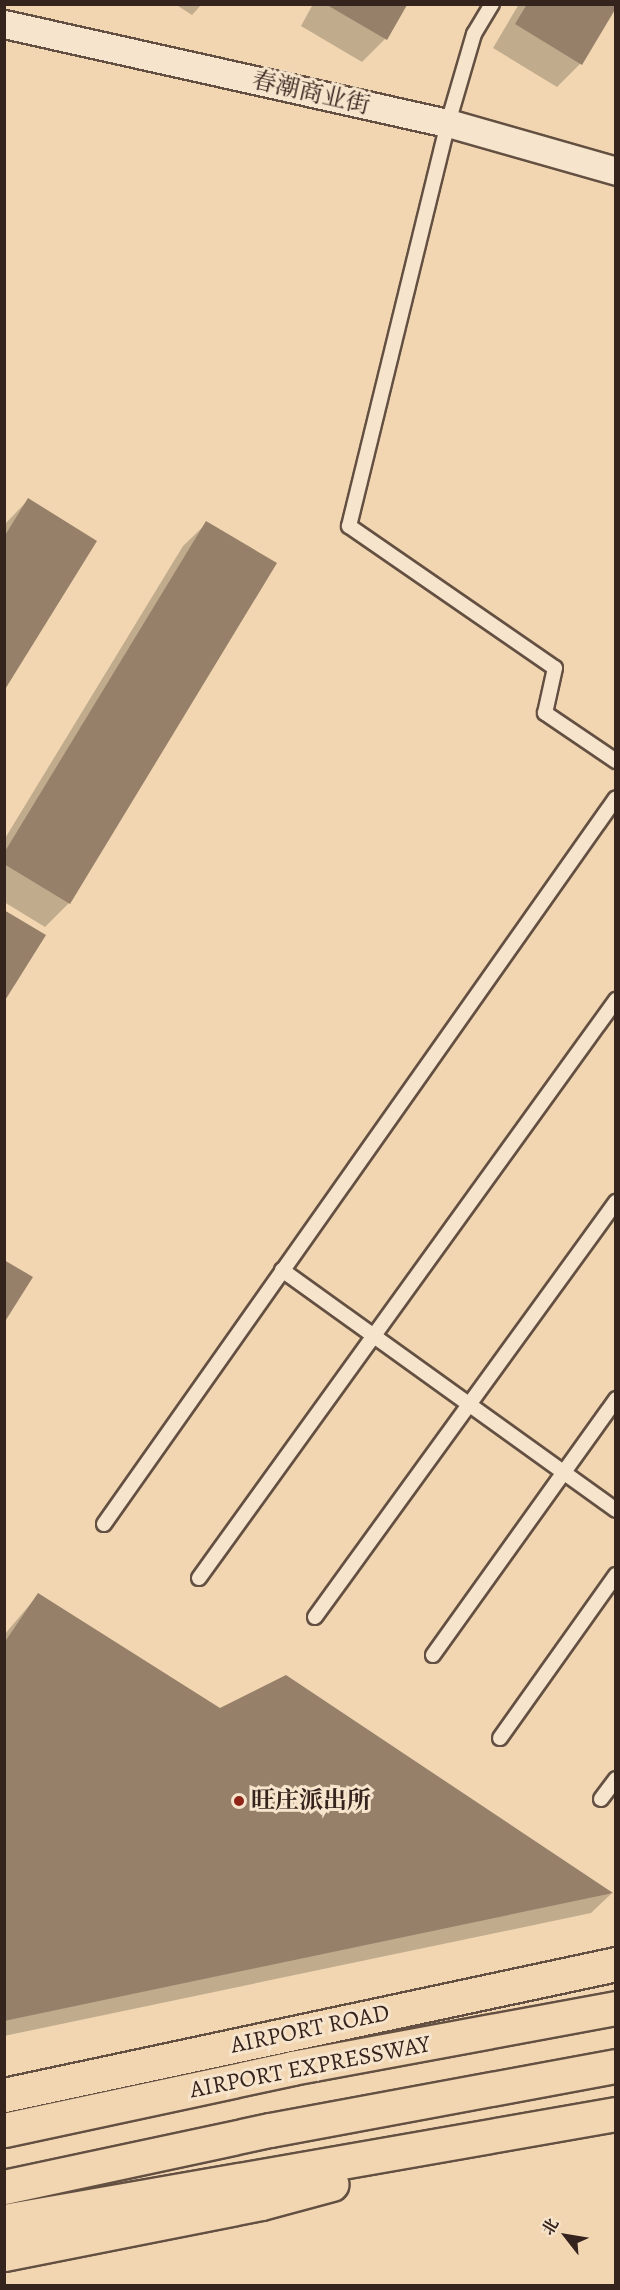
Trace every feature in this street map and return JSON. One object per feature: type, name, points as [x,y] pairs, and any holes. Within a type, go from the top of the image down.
[{"type":"main road","name":"AIRPORT ROAD","points":[[4,2095],[615,1964]]},
{"type":"main road","name":"AIRPORT EXPRESSWAY","points":[[4,2130],[292,2068],[615,2008]]},
{"type":"main road","points":[[4,2187],[270,2130],[615,2066]]},
{"type":"main road","points":[[4,2221],[615,2114]]},
{"type":"main road","points":[[4,2254],[261,2203],[544,2128]]},
{"type":"street","name":"春潮商业街","points":[[4,24],[448,123],[615,171]]},
{"type":"lane","points":[[492,4],[474,34],[448,123],[349,526],[555,668],[545,713],[615,761]]},
{"type":"lane","points":[[104,1524],[615,798]]},
{"type":"lane","points":[[199,1578],[615,1000]]},
{"type":"lane","points":[[315,1617],[615,1202]]},
{"type":"lane","points":[[282,1270],[615,1510]]},
{"type":"lane","points":[[433,1655],[615,1399]]},
{"type":"lane","points":[[500,1738],[615,1575]]},
{"type":"lane","points":[[601,1798],[615,1779]]},
{"type":"building","points":[[527,4],[616,4],[616,8],[582,65],[515,24]]},
{"type":"building","points":[[327,5],[407,5],[387,40]]},
{"type":"building","points":[[28,498],[97,541],[4,691],[4,537]]},
{"type":"building","points":[[206,521],[277,563],[70,904],[4,864],[4,853]]},
{"type":"building","points":[[4,910],[46,935],[4,1002]]},
{"type":"building","points":[[4,1260],[33,1277],[4,1323]]},
{"type":"building","name":"旺庄派出所","points":[[38,1593],[220,1708],[286,1675],[613,1893],[4,2021],[4,1643]]},
{"type":"place","name":"旺庄派出所","points":[[239,1801]]}]
